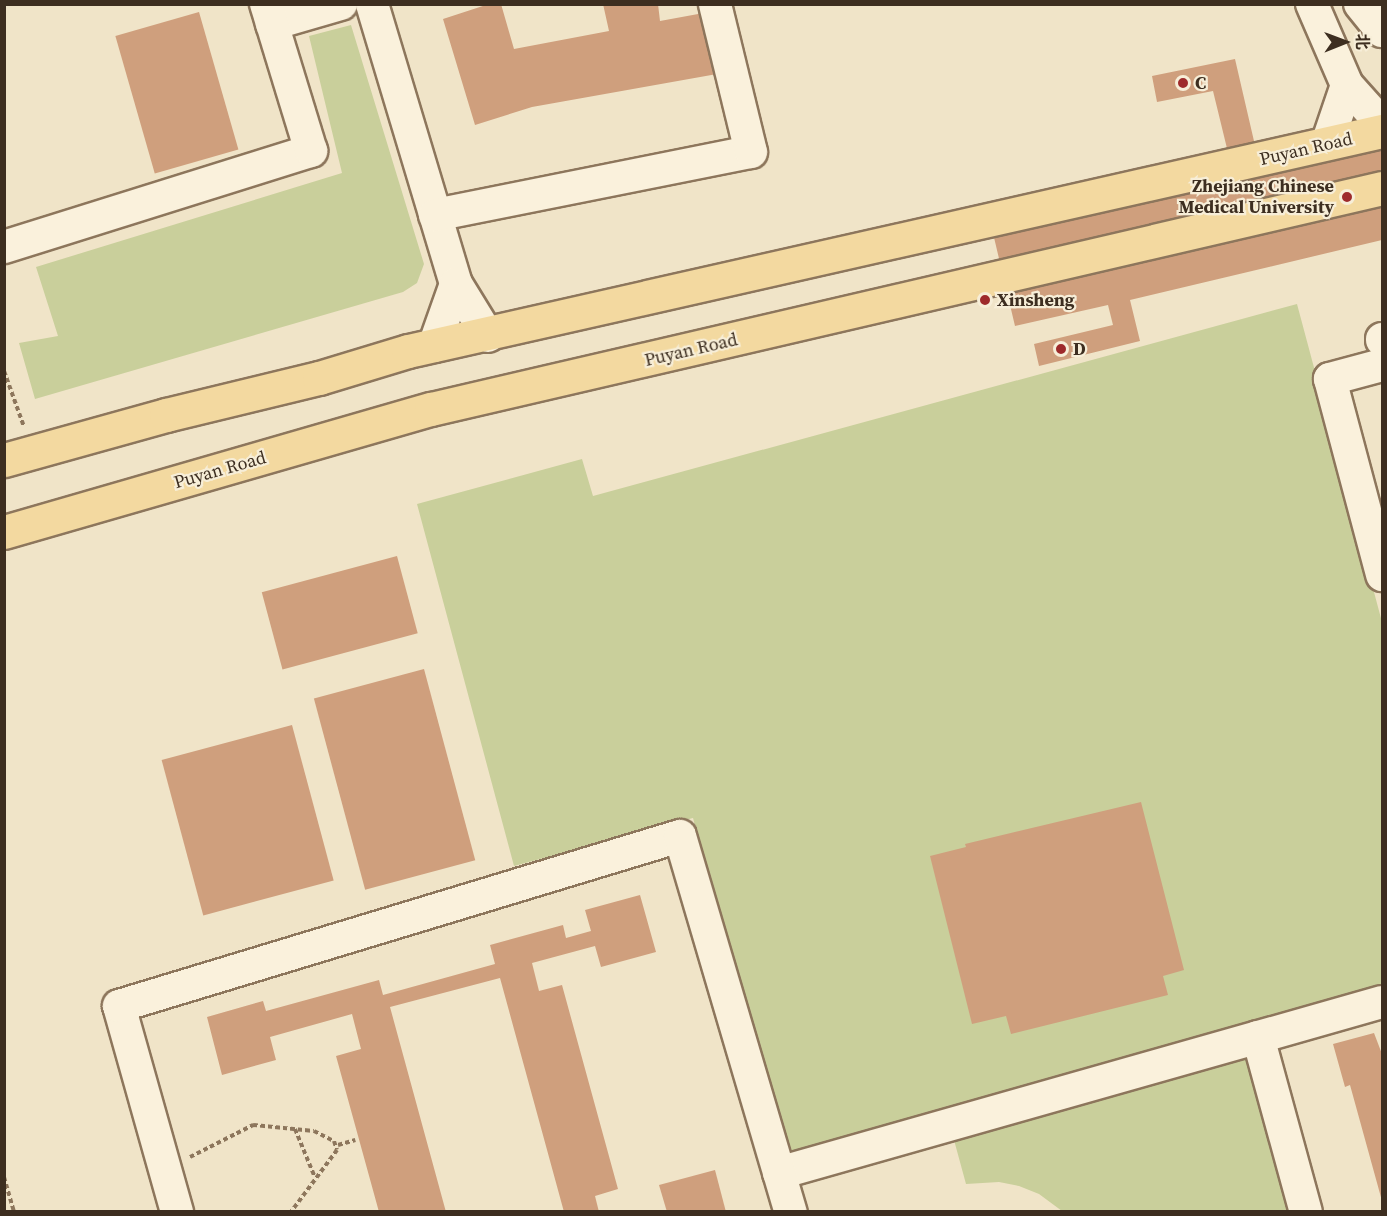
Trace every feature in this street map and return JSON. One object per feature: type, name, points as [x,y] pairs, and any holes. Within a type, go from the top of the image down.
[{"type":"main road","name":"Puyan Road","points":[[19,455],[434,346],[488,336],[1383,131]]},
{"type":"main road","name":"Puyan Road","points":[[4,532],[431,410],[1383,188]]},
{"type":"street","points":[[4,248],[311,151],[269,14],[341,4]]},
{"type":"street","points":[[372,4],[456,284],[488,336]]},
{"type":"street","points":[[435,215],[751,152],[715,4]]},
{"type":"street","points":[[1312,4],[1347,85],[1383,124]]},
{"type":"street","points":[[1360,4],[1383,31]]},
{"type":"street","points":[[1327,144],[1347,85]]},
{"type":"street","points":[[434,346],[456,284]]},
{"type":"street","points":[[1383,365],[1330,379],[1383,575]]},
{"type":"street","points":[[177,1212],[118,1006],[680,836],[791,1212]]},
{"type":"street","points":[[779,1173],[1383,1002]]},
{"type":"street","points":[[1258,1037],[1306,1212]]},
{"type":"path","points":[[4,371],[19,455]]},
{"type":"path","points":[[164,1166],[253,1125],[314,1131],[338,1145]]},
{"type":"path","points":[[294,1128],[314,1175]]},
{"type":"path","points":[[291,1212],[314,1175],[338,1145],[356,1140]]},
{"type":"path","points":[[4,1177],[14,1212]]},
{"type":"green space","points":[[351,25],[424,264],[417,283],[403,292],[35,399],[19,343],[58,336],[36,267],[342,173],[309,36]]},
{"type":"green space","points":[[1297,304],[1382,622],[1382,994],[784,1157],[693,818],[514,866],[417,504],[582,459],[593,496]]},
{"type":"green space","points":[[1245,1049],[1289,1211],[1062,1211],[1039,1194],[1019,1186],[999,1182],[966,1184],[951,1129]]},
{"type":"building","points":[[489,4],[501,4],[514,49],[609,31],[603,4],[658,4],[660,21],[709,12],[717,74],[532,107],[475,125],[443,19]]},
{"type":"building","points":[[199,12],[238,149],[155,173],[115,36]]},
{"type":"building","name":"Zhejiang Chinese Medical University","points":[[1235,59],[1260,167],[1382,138],[1382,240],[1130,300],[1140,341],[1039,366],[1034,344],[1113,325],[1108,305],[1015,326],[992,229],[1233,173],[1213,91],[1157,102],[1152,76]]},
{"type":"building","points":[[397,556],[418,633],[282,670],[262,592]]},
{"type":"building","points":[[424,669],[475,860],[365,890],[314,699]]},
{"type":"building","points":[[292,725],[334,881],[203,915],[162,760]]},
{"type":"building","points":[[1141,802],[1184,970],[1163,976],[1168,995],[1011,1034],[1006,1016],[972,1024],[930,856],[966,847],[965,844]]},
{"type":"building","points":[[640,895],[656,952],[601,967],[595,946],[532,963],[539,991],[562,985],[618,1189],[595,1196],[599,1212],[564,1212],[500,978],[390,1007],[446,1212],[379,1212],[336,1056],[361,1049],[352,1014],[270,1037],[276,1060],[222,1075],[207,1017],[263,1001],[266,1011],[379,980],[383,995],[495,964],[490,945],[563,925],[566,938],[591,931],[585,910]]},
{"type":"building","points":[[1374,1033],[1382,1054],[1382,1201],[1350,1085],[1345,1087],[1333,1044]]},
{"type":"building","points":[[715,1170],[726,1212],[667,1212],[659,1185]]},
{"type":"place","name":"C","points":[[1183,83]]},
{"type":"place","name":"Zhejiang Chinese Medical University","points":[[1347,197]]},
{"type":"place","name":"Xinsheng","points":[[985,300]]},
{"type":"place","name":"D","points":[[1061,349]]}]
